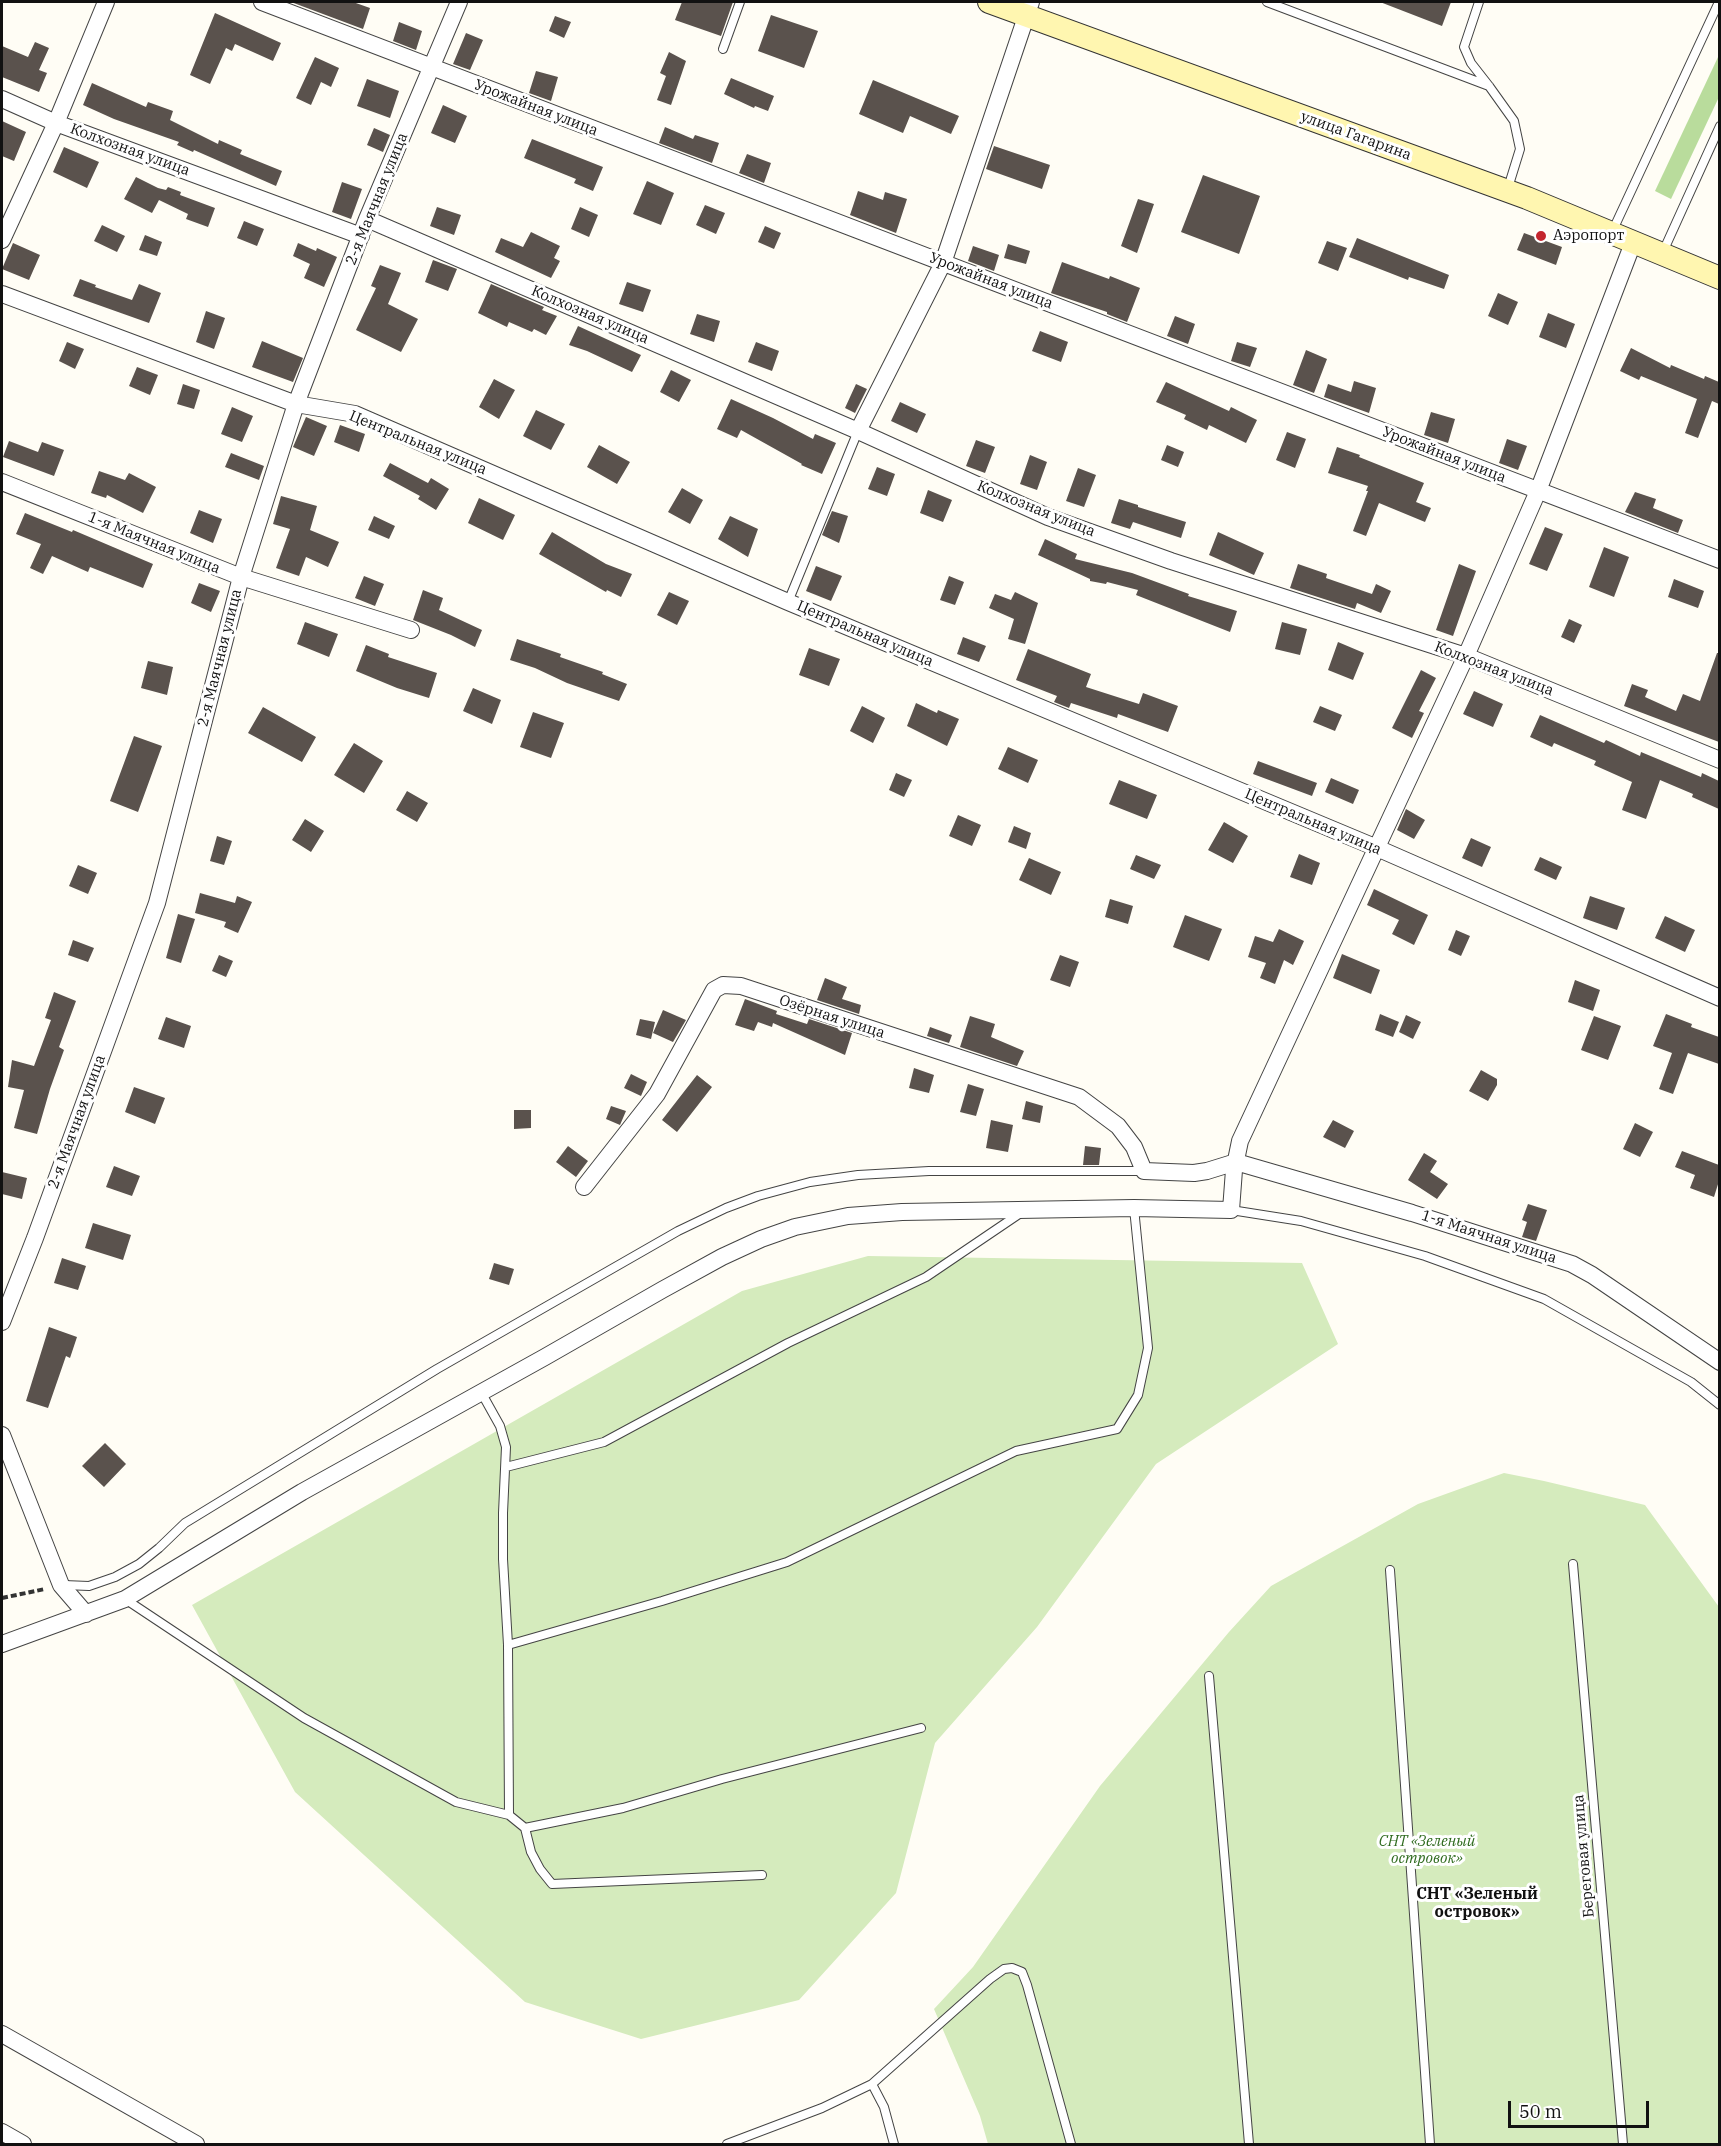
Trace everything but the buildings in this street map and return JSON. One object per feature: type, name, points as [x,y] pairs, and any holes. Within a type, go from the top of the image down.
[{"type":"main road","name":"улица Гагарина","points":[[989,2],[1028,8],[1507,191],[1719,278]]},
{"type":"street","points":[[2,240],[57,123],[106,2]]},
{"type":"street","name":"Урожайная улица","points":[[262,2],[1719,560]]},
{"type":"street","name":"2-я Маячная улица","points":[[2,1322],[35,1238],[157,903],[241,577],[296,404],[367,219],[459,2]]},
{"type":"street","points":[[858,431],[943,263],[1028,8]]},
{"type":"street","name":"Колхозная улица","points":[[2,99],[57,123],[361,236]]},
{"type":"street","name":"Колхозная улица","points":[[367,219],[858,431],[1048,517],[1171,561],[1466,656],[1719,760]]},
{"type":"street","points":[[2,1644],[125,1599],[302,1492],[722,1257],[761,1239],[795,1227],[848,1216],[902,1212],[1134,1208],[1231,1210],[1240,1141],[1466,656],[1538,491],[1633,243]]},
{"type":"street","name":"Центральная улица","points":[[2,294],[296,404],[355,414],[788,602],[1377,848],[1719,998]]},
{"type":"street","name":"1-я Маячная улица","points":[[2,482],[241,577],[411,630]]},
{"type":"street","name":"Озёрная улица","points":[[584,1187],[657,1094],[714,990],[723,985],[741,986],[1079,1097],[1118,1126],[1134,1147],[1144,1171]]},
{"type":"street","points":[[1144,1171],[1194,1173],[1236,1162]]},
{"type":"street","name":"1-я Маячная улица","points":[[1236,1162],[1412,1213],[1572,1264],[1592,1275],[1719,1362]]},
{"type":"street","points":[[2,1436],[61,1585],[86,1614]]},
{"type":"street","points":[[2,2034],[196,2145]]},
{"type":"street","points":[[2,2132],[23,2145]]},
{"type":"lane","points":[[723,49],[740,2]]},
{"type":"lane","points":[[1267,2],[1490,86]]},
{"type":"lane","points":[[1479,2],[1464,47],[1471,63],[1490,86],[1514,122],[1520,149],[1507,191]]},
{"type":"lane","points":[[1611,235],[1719,2]]},
{"type":"lane","points":[[1662,254],[1719,126]]},
{"type":"lane","points":[[788,602],[858,431]]},
{"type":"lane","points":[[61,1585],[89,1586],[115,1577],[139,1564],[185,1523],[437,1369],[678,1231],[726,1208],[758,1196],[810,1182],[858,1175],[929,1171],[1144,1171]]},
{"type":"lane","points":[[508,1645],[787,1562],[1016,1451],[1116,1429],[1138,1395],[1148,1348],[1134,1208]]},
{"type":"lane","points":[[1231,1210],[1312,1224],[1425,1256],[1544,1299],[1691,1382],[1719,1405]]},
{"type":"lane","points":[[506,1467],[604,1442],[788,1343],[926,1277],[1024,1211]]},
{"type":"lane","points":[[481,1392],[500,1426],[506,1447],[503,1559],[508,1645],[509,1815]]},
{"type":"lane","name":"Береговая улица","points":[[1573,1564],[1623,2145]]},
{"type":"lane","points":[[1390,1570],[1430,2145]]},
{"type":"lane","points":[[125,1599],[314,1724],[456,1802],[509,1815],[525,1828],[531,1852],[540,1869],[552,1884],[762,1875]]},
{"type":"lane","points":[[1209,1676],[1249,2145]]},
{"type":"lane","points":[[525,1828],[623,1808],[722,1779],[921,1728]]},
{"type":"lane","points":[[727,2145],[822,2108],[872,2084],[990,1979],[1004,1969],[1012,1968],[1022,1972],[1027,1985],[1071,2145]]},
{"type":"lane","points":[[872,2084],[884,2107],[894,2145]]},
{"type":"path","points":[[2,1598],[61,1585]]},
{"type":"green space","points":[[1719,55],[1719,97],[1671,199],[1655,191]]},
{"type":"green space","points":[[868,1256],[1302,1263],[1338,1344],[1156,1464],[1037,1627],[935,1743],[896,1893],[799,2000],[641,2039],[525,2002],[295,1792],[192,1605],[742,1291]]},
{"type":"green space","name":"СНТ «Зеленый островок»","points":[[1504,1473],[1645,1505],[1719,1607],[1719,2144],[988,2144],[980,2116],[934,2009],[973,1967],[1100,1786],[1229,1632],[1271,1586],[1418,1504]]},
{"type":"place","name":"Аэропорт","points":[[1541,236]]},
{"type":"district","name":"СНТ «Зеленый островок»","points":[[1477,1903]]}]
